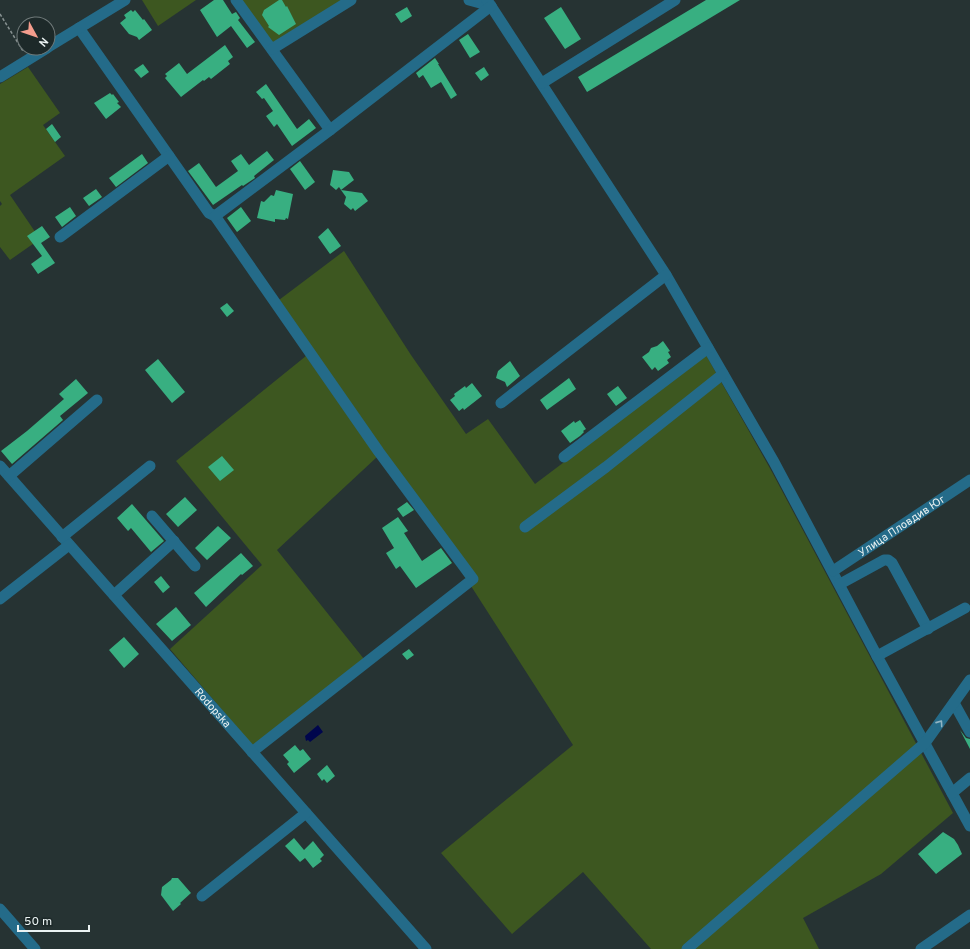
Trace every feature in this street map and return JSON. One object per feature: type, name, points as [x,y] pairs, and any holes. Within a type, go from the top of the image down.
[{"type":"street","points":[[56,43],[125,0]]},
{"type":"street","points":[[236,0],[330,130]]},
{"type":"street","points":[[272,49],[351,0]]},
{"type":"street","points":[[469,0],[489,3],[666,275],[774,462],[877,656],[970,826]]},
{"type":"street","points":[[542,83],[675,0]]},
{"type":"street","points":[[215,216],[330,130],[489,3]]},
{"type":"street","points":[[79,28],[209,213],[215,216],[379,452],[472,579],[252,752]]},
{"type":"street","points":[[0,77],[35,56]]},
{"type":"street","points":[[60,237],[169,156]]},
{"type":"street","points":[[500,403],[666,275]]},
{"type":"street","points":[[564,457],[708,348]]},
{"type":"street","points":[[525,527],[606,467],[723,374]]},
{"type":"street","points":[[9,476],[97,400]]},
{"type":"street","name":"Rodopska","points":[[0,466],[426,949]]},
{"type":"street","points":[[0,599],[150,466]]},
{"type":"street","name":"Улица Пловдив Юг","points":[[832,571],[970,480]]},
{"type":"street","points":[[152,516],[195,566]]},
{"type":"street","points":[[114,595],[174,541]]},
{"type":"street","points":[[840,584],[884,560],[888,560],[892,563],[928,629]]},
{"type":"street","points":[[877,656],[965,608]]},
{"type":"street","points":[[687,949],[925,743],[970,680]]},
{"type":"street","points":[[954,703],[970,732]]},
{"type":"street","points":[[952,793],[970,778]]},
{"type":"street","points":[[202,896],[306,813]]},
{"type":"street","points":[[0,909],[35,949]]},
{"type":"street","points":[[921,949],[970,915]]},
{"type":"path","points":[[0,14],[28,60]]},
{"type":"green space","points":[[142,0],[196,0],[158,26]]},
{"type":"green space","points":[[241,0],[343,0],[273,43]]},
{"type":"green space","points":[[28,67],[60,113],[43,125],[65,156],[10,195],[40,239],[10,260],[0,247],[0,206],[2,204],[0,201],[0,84]]},
{"type":"green space","points":[[344,251],[411,355],[466,434],[488,419],[535,484],[706,355],[772,472],[953,813],[881,874],[803,918],[819,949],[651,949],[583,872],[512,934],[441,853],[573,745],[385,452],[279,300]]},
{"type":"green space","points":[[306,356],[377,457],[277,550],[364,659],[253,746],[170,649],[262,565],[176,461]]},
{"type":"shaded area","points":[[318,725],[323,732],[310,742],[308,740],[306,741],[305,736]]},
{"type":"building","points":[[214,0],[223,0],[232,14],[236,12],[240,18],[238,20],[255,42],[247,48],[231,26],[217,37],[200,10]]},
{"type":"building","points":[[279,0],[282,0],[286,7],[287,6],[296,24],[279,35],[268,27],[269,26],[262,15],[264,10]]},
{"type":"building","points":[[706,0],[740,0],[587,92],[578,77]]},
{"type":"building","points":[[407,7],[412,16],[401,23],[395,14]]},
{"type":"building","points":[[561,7],[581,39],[565,49],[544,18]]},
{"type":"building","points":[[131,10],[133,12],[135,10],[152,30],[139,40],[137,37],[129,34],[120,23],[126,18],[124,15]]},
{"type":"building","points":[[468,34],[480,52],[470,58],[459,40]]},
{"type":"building","points":[[225,45],[233,57],[228,61],[230,64],[211,79],[209,77],[204,81],[203,80],[181,97],[165,78],[167,76],[165,74],[179,63],[187,74]]},
{"type":"building","points":[[435,58],[457,95],[451,99],[441,82],[431,88],[423,75],[419,78],[416,73]]},
{"type":"building","points":[[143,64],[149,72],[141,78],[134,70]]},
{"type":"building","points":[[484,67],[489,75],[481,81],[475,73]]},
{"type":"building","points":[[266,84],[297,129],[309,119],[316,128],[292,146],[277,124],[274,127],[266,116],[273,111],[264,98],[262,99],[256,92]]},
{"type":"building","points":[[110,93],[112,95],[113,94],[119,102],[117,103],[121,107],[106,119],[94,103]]},
{"type":"building","points":[[52,124],[61,137],[55,142],[46,129]]},
{"type":"building","points":[[267,151],[274,160],[254,176],[255,178],[213,205],[188,171],[199,163],[216,187],[238,171],[231,161],[241,154],[249,165]]},
{"type":"building","points":[[142,154],[148,163],[116,187],[109,178]]},
{"type":"building","points":[[300,161],[315,182],[305,190],[290,169]]},
{"type":"building","points":[[333,170],[349,172],[354,180],[341,190],[339,187],[336,190],[330,185]]},
{"type":"building","points":[[96,189],[102,197],[89,206],[83,198]]},
{"type":"building","points":[[276,190],[293,194],[288,219],[275,219],[275,222],[257,218],[261,201],[264,202],[271,195],[274,196]]},
{"type":"building","points":[[341,190],[362,193],[368,201],[355,211],[353,208],[351,210],[344,204],[346,197]]},
{"type":"building","points":[[70,207],[76,216],[62,227],[55,217]]},
{"type":"building","points":[[241,207],[251,221],[237,232],[227,218]]},
{"type":"building","points":[[42,226],[50,237],[41,243],[55,263],[38,274],[31,264],[42,256],[27,236]]},
{"type":"building","points":[[328,228],[341,246],[330,254],[318,237]]},
{"type":"building","points":[[227,303],[234,311],[227,317],[220,308]]},
{"type":"building","points":[[663,341],[670,351],[668,352],[671,357],[667,360],[669,363],[658,371],[655,367],[652,370],[642,357],[649,352],[651,348],[657,346]]},
{"type":"building","points":[[158,359],[185,392],[172,403],[145,370]]},
{"type":"building","points":[[510,361],[520,376],[507,387],[505,382],[496,378],[498,371]]},
{"type":"building","points":[[569,378],[576,389],[547,410],[540,400]]},
{"type":"building","points":[[76,379],[88,393],[60,416],[63,420],[12,464],[1,451],[64,399],[59,394]]},
{"type":"building","points":[[472,383],[482,396],[464,410],[463,408],[459,411],[450,400],[455,396],[454,394]]},
{"type":"building","points":[[618,386],[627,398],[616,406],[607,394]]},
{"type":"building","points":[[580,420],[586,429],[580,436],[570,443],[561,431],[574,421],[575,423]]},
{"type":"building","points":[[222,456],[234,470],[220,481],[208,467]]},
{"type":"building","points":[[185,497],[197,510],[178,527],[166,514]]},
{"type":"building","points":[[407,502],[414,510],[403,517],[397,509]]},
{"type":"building","points":[[132,504],[164,541],[151,552],[131,528],[128,531],[117,518]]},
{"type":"building","points":[[398,517],[408,531],[404,533],[422,561],[441,548],[452,563],[416,588],[400,566],[396,569],[386,553],[394,548],[382,528]]},
{"type":"building","points":[[218,526],[231,538],[207,560],[195,548]]},
{"type":"building","points":[[241,553],[253,566],[242,575],[241,574],[206,607],[194,593]]},
{"type":"building","points":[[161,576],[170,587],[163,593],[154,582]]},
{"type":"building","points":[[176,607],[191,625],[172,641],[156,624]]},
{"type":"building","points":[[124,637],[139,654],[124,668],[109,650]]},
{"type":"building","points":[[409,649],[414,655],[407,660],[402,654]]},
{"type":"building","points":[[960,730],[966,738],[970,739],[970,749]]},
{"type":"building","points":[[295,745],[300,751],[303,749],[311,759],[294,773],[287,764],[289,762],[283,755]]},
{"type":"building","points":[[327,765],[335,776],[327,783],[324,779],[322,781],[317,774]]},
{"type":"building","points":[[943,832],[954,839],[962,854],[936,874],[918,854]]},
{"type":"building","points":[[294,838],[304,850],[313,841],[324,855],[320,859],[322,861],[313,868],[305,858],[300,862],[285,846]]},
{"type":"building","points":[[172,878],[178,878],[191,893],[173,911],[161,895],[162,887]]}]
